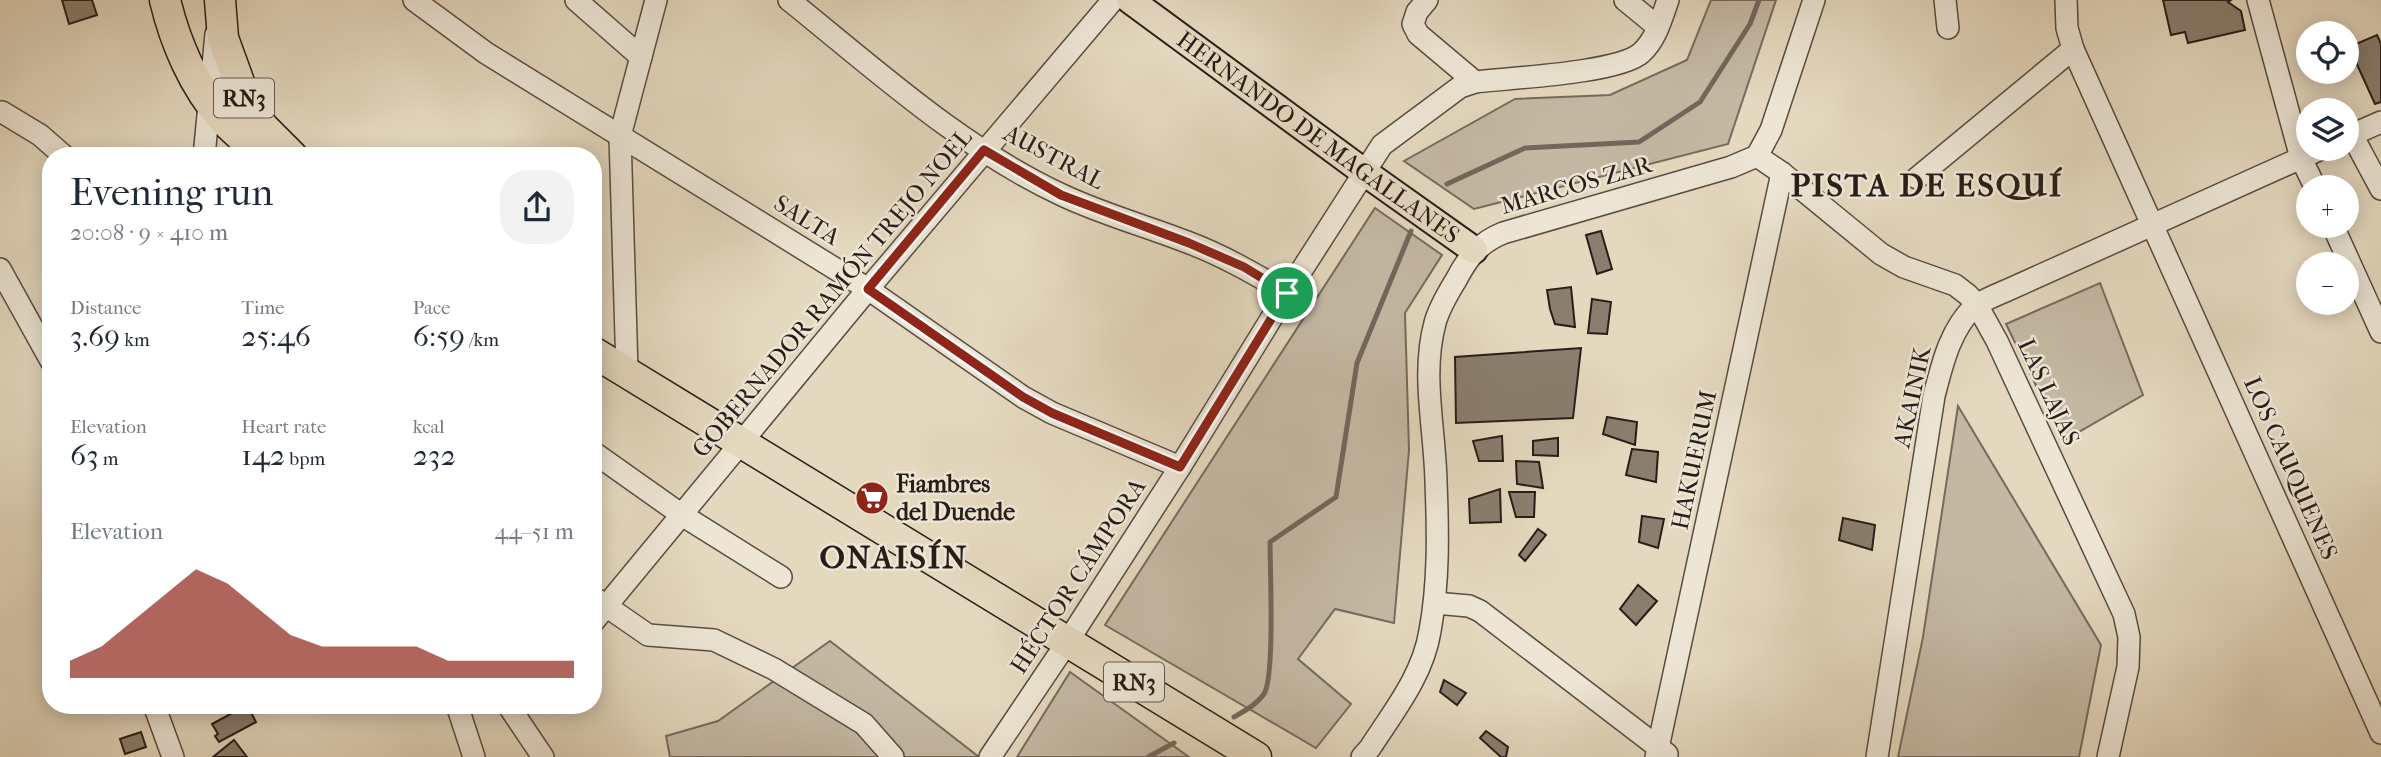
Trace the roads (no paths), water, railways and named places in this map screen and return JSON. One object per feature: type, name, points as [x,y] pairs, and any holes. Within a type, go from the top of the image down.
[{"type":"highway","name":"RN3","points":[[165,0],[174,31],[209,102],[224,121],[254,147]]},
{"type":"highway","name":"RN3","points":[[221,14],[239,86],[248,107],[283,147]]},
{"type":"highway","points":[[174,31],[190,41],[208,39],[221,14]]},
{"type":"highway","name":"RN3","points":[[602,357],[1256,757]]},
{"type":"highway","name":"RN3","points":[[1200,724],[1230,757]]},
{"type":"main road","name":"HERNANDO DE MAGALLANES","points":[[1130,0],[1363,172],[1474,250]]},
{"type":"street","name":"SALTA","points":[[415,0],[486,53],[868,289],[1023,397],[1052,413],[1180,467]]},
{"type":"street","points":[[576,0],[641,57]]},
{"type":"street","points":[[627,370],[620,136],[656,0]]},
{"type":"street","name":"AUSTRAL","points":[[789,0],[942,121],[984,150],[1061,195],[1189,243],[1244,267],[1287,293]]},
{"type":"street","name":"GOBERNADOR RAMÓN TREJO NOEL","points":[[602,603],[682,515],[984,150],[1113,0]]},
{"type":"street","points":[[1427,0],[1417,12],[1413,24],[1418,34],[1475,82],[1613,66],[1641,53],[1658,27],[1668,0]]},
{"type":"street","points":[[1625,0],[1658,27]]},
{"type":"street","points":[[1757,156],[1771,130],[1814,0]]},
{"type":"street","points":[[1945,0],[1948,28]]},
{"type":"street","name":"LOS CAUQUENES","points":[[2066,0],[2067,28],[2073,49],[2381,733]]},
{"type":"street","points":[[2258,0],[2296,140]]},
{"type":"street","points":[[205,147],[221,14]]},
{"type":"street","points":[[1917,178],[2073,49]]},
{"type":"street","name":"HÉCTOR CÁMPORA","points":[[990,757],[1180,467],[1382,145],[1460,87],[1475,82]]},
{"type":"street","points":[[2,112],[40,135],[54,147]]},
{"type":"street","points":[[2359,132],[2381,122]]},
{"type":"street","points":[[2359,153],[2381,190]]},
{"type":"street","name":"LAS LAJAS","points":[[1757,156],[1782,173],[1881,254],[1904,267],[1955,285],[1977,305],[1997,341],[2124,614],[2129,637],[2128,667],[2108,757]]},
{"type":"street","name":"MARCOS ZAR","points":[[1474,250],[1488,239],[1503,233],[1731,167],[1757,156]]},
{"type":"street","name":"AKAINIK","points":[[1877,757],[1934,396],[1942,362],[1951,340],[1965,318],[1977,305],[2152,223],[2296,160]]},
{"type":"street","name":"HAKUERUM","points":[[1662,754],[1782,173]]},
{"type":"street","points":[[2338,238],[2381,332]]},
{"type":"street","points":[[1367,755],[1400,703],[1424,657],[1435,603],[1436,480],[1428,370],[1430,349],[1436,320],[1474,250]]},
{"type":"street","points":[[0,270],[42,345]]},
{"type":"street","points":[[602,458],[682,515],[781,577]]},
{"type":"street","points":[[1435,603],[1469,606],[1480,611],[1662,754]]},
{"type":"street","points":[[602,612],[648,635],[715,640],[774,669],[864,724],[893,757]]},
{"type":"street","points":[[157,714],[173,757]]},
{"type":"street","points":[[460,714],[474,757]]},
{"type":"street","points":[[516,714],[543,757]]},
{"type":"waterway","points":[[1447,184],[1525,148],[1639,142],[1700,102],[1750,24],[1759,0]]},
{"type":"waterway","points":[[1234,717],[1258,701],[1264,694],[1267,683],[1271,645],[1270,542],[1336,497],[1357,363],[1411,231]]},
{"type":"waterway","points":[[1148,757],[1174,743]]},
{"type":"place","name":"Fiambres del Duende","points":[[872,498]]},
{"type":"district","name":"PISTA DE ESQUÍ","points":[[1927,185]]},
{"type":"district","name":"ONAISÍN","points":[[894,557]]}]
